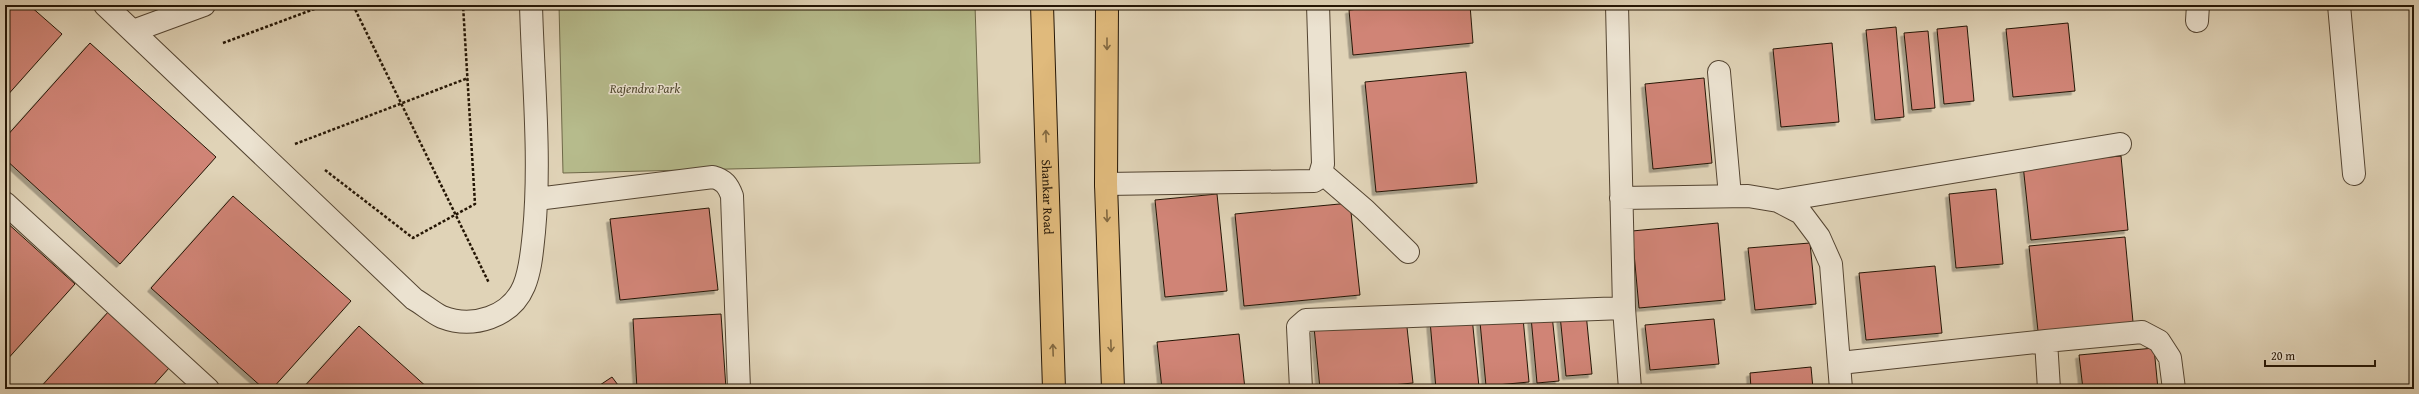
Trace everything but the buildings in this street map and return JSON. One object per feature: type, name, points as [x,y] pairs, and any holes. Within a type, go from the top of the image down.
[{"type":"main road","name":"Shankar Road","points":[[1042,5],[1054,389]]},
{"type":"main road","points":[[1107,5],[1106,184],[1113,389]]},
{"type":"street","points":[[105,5],[414,298],[443,317],[466,321],[485,320],[504,313],[524,287],[531,262],[537,199],[531,5]]},
{"type":"street","points":[[133,31],[204,5]]},
{"type":"street","points":[[1106,184],[1314,181],[1320,178],[1322,172],[1318,5]]},
{"type":"street","points":[[1617,5],[1624,308],[1630,389]]},
{"type":"street","points":[[2339,5],[2354,174]]},
{"type":"street","points":[[1719,72],[1730,196]]},
{"type":"street","points":[[1778,201],[2120,144]]},
{"type":"street","points":[[1322,172],[1365,210],[1408,252]]},
{"type":"street","points":[[537,199],[713,177],[722,180],[728,186],[732,196],[739,389]]},
{"type":"street","points":[[1621,198],[1748,196],[1778,201],[1801,213],[1819,237],[1831,264],[1841,389]]},
{"type":"street","points":[[5,203],[208,389]]},
{"type":"street","points":[[1301,389],[1298,327],[1306,320],[1624,308]]},
{"type":"street","points":[[1840,363],[2142,332],[2159,341],[2170,358],[2174,389]]},
{"type":"street","points":[[2046,341],[2049,389]]},
{"type":"path","points":[[222,43],[325,5]]},
{"type":"path","points":[[352,5],[504,313]]},
{"type":"path","points":[[323,168],[413,238],[475,204],[463,5]]},
{"type":"path","points":[[299,149],[293,144],[468,78]]},
{"type":"green space","name":"Rajendra Park","points":[[559,5],[975,5],[980,163],[563,173]]}]
